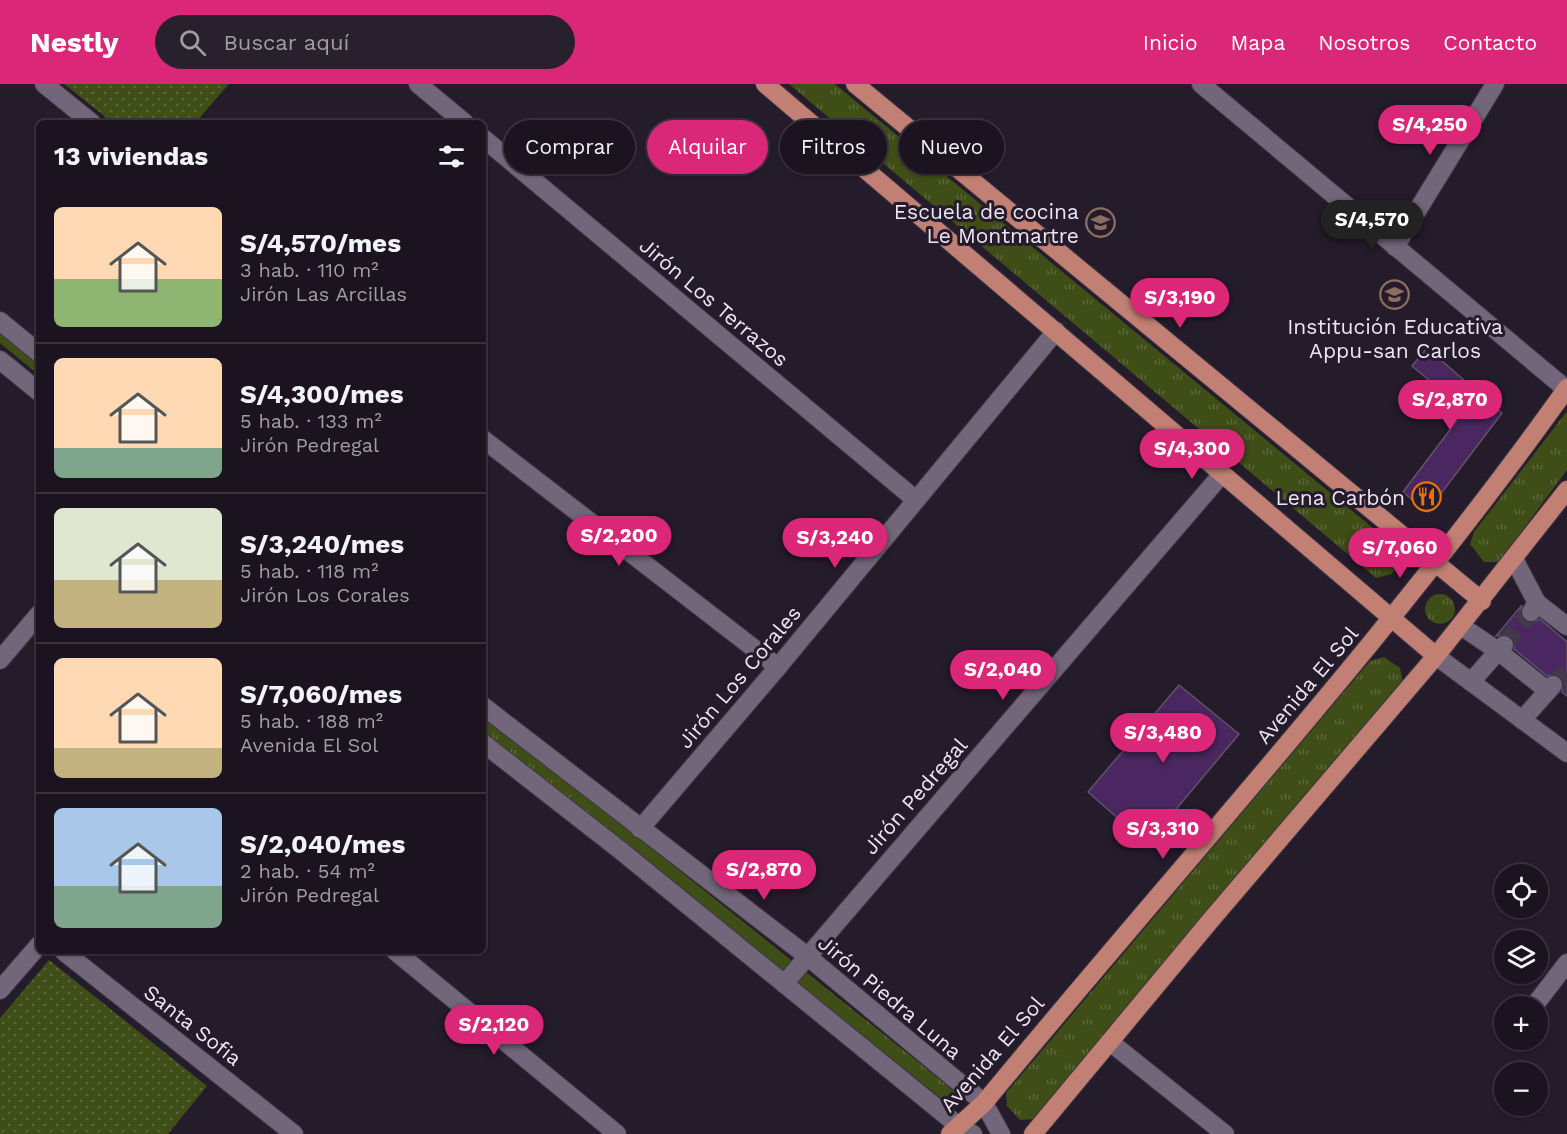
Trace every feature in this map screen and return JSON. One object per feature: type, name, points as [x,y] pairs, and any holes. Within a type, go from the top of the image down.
[{"type":"main road","points":[[765,84],[1436,656]]},
{"type":"main road","points":[[855,84],[1482,601]]},
{"type":"main road","name":"Avenida El Sol","points":[[961,1132],[1393,618],[1567,389]]},
{"type":"main road","points":[[1033,1134],[1482,601],[1567,489]]},
{"type":"street","points":[[44,84],[88,120]]},
{"type":"street","points":[[418,84],[461,120]]},
{"type":"street","points":[[1201,84],[1567,389]]},
{"type":"street","points":[[1395,247],[1495,84]]},
{"type":"street","name":"Jirón Los Terrazos","points":[[486,141],[915,500]]},
{"type":"street","points":[[0,321],[36,351]]},
{"type":"street","name":"Jirón Los Corales","points":[[640,829],[778,668],[1056,331]]},
{"type":"street","points":[[0,360],[36,390]]},
{"type":"street","points":[[486,441],[778,668]]},
{"type":"street","name":"Jirón Pedregal","points":[[784,984],[1222,474]]},
{"type":"street","points":[[1514,559],[1534,607],[1567,626]]},
{"type":"street","points":[[0,660],[36,618]]},
{"type":"street","points":[[1461,626],[1501,648],[1551,688],[1522,720]]},
{"type":"street","points":[[1471,682],[1501,648]]},
{"type":"street","points":[[1436,656],[1567,753]]},
{"type":"street","name":"Jirón Piedra Luna","points":[[486,708],[807,956],[984,1103],[1001,1134]]},
{"type":"street","points":[[486,745],[784,984],[961,1132]]},
{"type":"street","points":[[0,990],[36,948]]},
{"type":"street","name":"Santa Sofia","points":[[67,954],[294,1134]]},
{"type":"street","points":[[399,954],[617,1134]]},
{"type":"street","points":[[1542,996],[1567,963]]},
{"type":"street","points":[[1110,1042],[1225,1134]]},
{"type":"green space","points":[[64,84],[229,84],[198,120],[109,120]]},
{"type":"green space","points":[[789,84],[835,84],[879,120],[832,120]]},
{"type":"green space","points":[[887,127],[899,137],[899,174],[944,174],[1396,547],[1401,559],[1392,574],[1376,578],[887,166]]},
{"type":"green space","points":[[0,326],[36,355],[36,373],[0,343]]},
{"type":"green space","points":[[1567,411],[1567,470],[1499,562],[1484,562],[1470,544],[1474,532]]},
{"type":"green space","points":[[1440,594],[1451,598],[1455,609],[1451,620],[1440,624],[1429,620],[1425,609],[1429,598]]},
{"type":"green space","points":[[1384,657],[1400,668],[1403,682],[1035,1119],[1020,1120],[1007,1106],[1006,1093],[1370,661]]},
{"type":"green space","points":[[486,715],[962,1097],[953,1108],[486,733]]},
{"type":"green space","points":[[49,960],[207,1086],[168,1134],[0,1134],[0,1018]]},
{"type":"building","points":[[1427,348],[1502,413],[1427,512],[1403,492],[1465,410],[1412,366]]},
{"type":"building","points":[[1522,605],[1520,612],[1524,621],[1531,623],[1540,619],[1567,642],[1567,696],[1562,692],[1564,682],[1560,676],[1555,674],[1547,676],[1514,649],[1515,643],[1511,637],[1506,634],[1496,636]]},
{"type":"building","points":[[1179,685],[1239,734],[1147,844],[1088,792]]},
{"type":"tunnel","points":[[1504,645],[1531,612]]},
{"type":"tunnel","points":[[1553,685],[1567,671]]},
{"type":"place","name":"Escuela de cocina Le Montmartre","points":[[1100,223]]},
{"type":"place","name":"Institución Educativa Appu-san Carlos","points":[[1395,295]]},
{"type":"place","name":"Lena Carbón","points":[[1426,497]]}]
